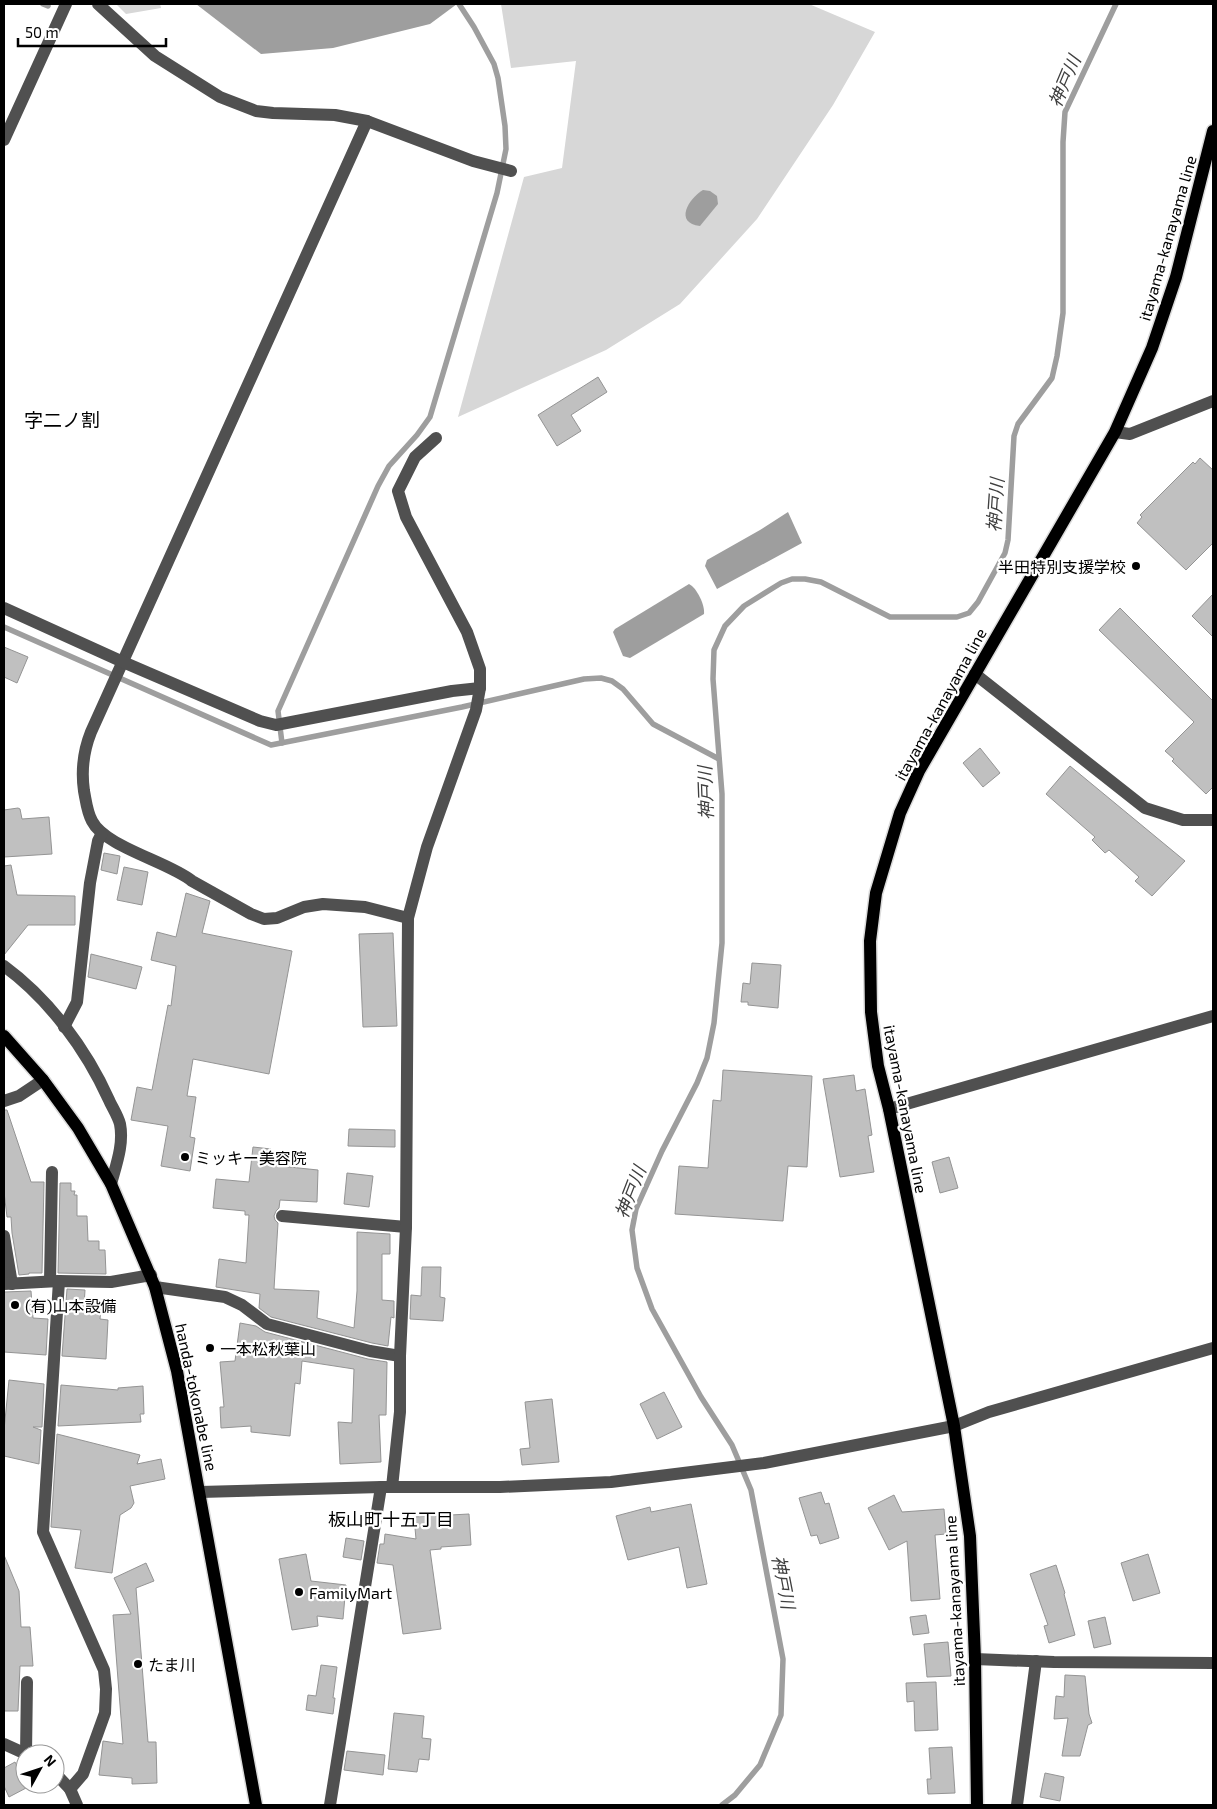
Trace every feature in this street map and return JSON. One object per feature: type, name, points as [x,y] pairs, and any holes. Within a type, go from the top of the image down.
[{"type":"main road","name":"itayama-kanayama line","points":[[977,1805],[975,1659],[970,1536],[954,1426],[889,1110],[878,1066],[871,1012],[870,941],[876,893],[900,813],[914,783],[947,721],[1115,432],[1152,348],[1176,277],[1213,134]]},
{"type":"main road","name":"handa-tokonabe line","points":[[4,1036],[43,1080],[78,1128],[111,1184],[153,1281],[177,1371],[256,1805]]},
{"type":"street","points":[[4,140],[66,4]]},
{"type":"street","points":[[98,4],[155,56],[220,97],[256,111],[335,115],[368,121],[473,161],[511,171]]},
{"type":"street","points":[[368,121],[113,683],[86,744],[82,762],[88,810],[92,822],[102,833],[154,861],[186,875],[192,881],[251,914],[264,919],[277,918],[304,907],[323,904],[365,907],[408,918]]},
{"type":"street","points":[[1115,432],[1130,434],[1213,401]]},
{"type":"street","points":[[330,1805],[400,1412],[400,1356],[406,1227],[408,918],[427,847],[476,710],[480,688],[480,669],[467,632],[406,517],[398,491],[415,457],[436,438]]},
{"type":"street","points":[[4,608],[121,666],[260,721],[276,725],[452,691],[480,688]]},
{"type":"street","points":[[975,674],[1146,808],[1184,820],[1213,820]]},
{"type":"street","points":[[64,1027],[77,1002],[90,883],[98,840],[102,833]]},
{"type":"street","points":[[4,966],[48,1006],[76,1042],[100,1080],[120,1124],[120,1145],[111,1184]]},
{"type":"street","points":[[889,1110],[1213,1016]]},
{"type":"street","points":[[4,1101],[19,1096],[43,1080]]},
{"type":"street","points":[[52,1172],[55,1281],[43,1532],[104,1670],[106,1689],[105,1713],[102,1722],[83,1774],[70,1789]]},
{"type":"street","points":[[282,1216],[406,1227]]},
{"type":"street","points":[[4,1236],[8,1284],[55,1281],[153,1281],[225,1298],[242,1305],[267,1324],[370,1351],[400,1356]]},
{"type":"street","points":[[200,1492],[386,1487],[500,1487],[611,1482],[758,1464],[954,1426],[989,1412],[1213,1348]]},
{"type":"street","points":[[975,1659],[1213,1663]]},
{"type":"street","points":[[1017,1805],[1036,1661]]},
{"type":"street","points":[[26,1744],[27,1682]]},
{"type":"street","points":[[65,1784],[70,1789],[77,1805]]},
{"type":"shaded area","points":[[116,4],[160,4],[161,8],[126,14]]},
{"type":"shaded area","points":[[196,4],[457,4],[430,24],[333,48],[261,54]]},
{"type":"shaded area","points":[[501,4],[809,4],[875,32],[833,105],[757,219],[680,304],[606,350],[458,417],[524,177],[562,168],[576,61],[511,68]]},
{"type":"shaded area","points":[[703,190],[710,191],[717,196],[718,204],[700,226],[692,224],[687,220],[686,210],[697,194]]},
{"type":"shaded area","points":[[788,512],[802,543],[717,589],[705,566],[707,560]]},
{"type":"shaded area","points":[[689,584],[700,597],[704,614],[630,658],[623,656],[613,632],[615,629]]},
{"type":"building","points":[[598,377],[607,392],[571,415],[581,431],[557,446],[538,415]]},
{"type":"building","points":[[1200,458],[1213,470],[1213,543],[1186,570],[1137,523],[1142,517],[1140,515],[1193,462],[1195,464]]},
{"type":"building","points":[[1213,594],[1213,637],[1192,616]]},
{"type":"building","points":[[1120,608],[1213,701],[1213,787],[1206,794],[1172,761],[1174,759],[1165,751],[1194,722],[1099,630]]},
{"type":"building","points":[[4,647],[28,657],[17,683],[4,677]]},
{"type":"building","points":[[980,748],[1000,773],[983,787],[963,763]]},
{"type":"building","points":[[1070,766],[1185,861],[1152,896],[1135,881],[1139,877],[1109,850],[1105,853],[1092,840],[1095,837],[1046,794]]},
{"type":"building","points":[[20,809],[22,819],[49,817],[52,854],[4,857],[4,810]]},
{"type":"building","points":[[104,853],[120,856],[117,874],[101,870]]},
{"type":"building","points":[[11,865],[17,895],[75,896],[75,925],[28,925],[4,955],[4,866]]},
{"type":"building","points":[[124,867],[148,872],[142,905],[117,900]]},
{"type":"building","points":[[186,893],[210,901],[202,933],[292,951],[269,1074],[193,1059],[187,1096],[196,1097],[190,1137],[195,1138],[190,1171],[161,1166],[168,1126],[131,1120],[137,1087],[152,1090],[168,1005],[171,1006],[176,966],[151,960],[157,932],[176,937]]},
{"type":"building","points":[[393,933],[397,1026],[363,1027],[359,934]]},
{"type":"building","points":[[91,954],[142,967],[136,989],[88,977]]},
{"type":"building","points":[[752,963],[781,965],[778,1008],[748,1005],[748,1002],[741,1002],[743,983],[750,984]]},
{"type":"building","points":[[723,1070],[812,1076],[807,1167],[788,1166],[783,1221],[675,1214],[679,1166],[708,1168],[713,1100],[721,1101]]},
{"type":"building","points":[[854,1075],[856,1091],[865,1089],[872,1135],[868,1136],[874,1172],[840,1177],[823,1079]]},
{"type":"building","points":[[4,1110],[7,1110],[31,1182],[44,1182],[42,1273],[19,1275],[11,1217],[7,1217],[4,1192]]},
{"type":"building","points":[[349,1129],[395,1130],[395,1147],[348,1146]]},
{"type":"building","points":[[253,1147],[271,1149],[270,1165],[318,1170],[317,1202],[280,1200],[279,1208],[274,1216],[278,1223],[274,1289],[319,1291],[317,1318],[354,1328],[357,1291],[357,1232],[390,1234],[390,1254],[382,1254],[382,1300],[394,1301],[394,1318],[391,1317],[388,1346],[271,1317],[259,1308],[260,1294],[216,1287],[219,1259],[246,1263],[249,1215],[245,1215],[245,1211],[213,1208],[216,1179],[249,1182]]},
{"type":"building","points":[[949,1157],[958,1188],[940,1193],[932,1162]]},
{"type":"building","points":[[347,1173],[373,1176],[369,1207],[344,1204]]},
{"type":"building","points":[[60,1183],[71,1183],[71,1191],[75,1191],[74,1195],[77,1195],[77,1216],[87,1216],[88,1241],[99,1241],[99,1250],[105,1250],[106,1274],[58,1273]]},
{"type":"building","points":[[422,1267],[441,1267],[440,1297],[445,1298],[443,1321],[410,1319],[411,1295],[421,1296]]},
{"type":"building","points":[[67,1289],[85,1290],[84,1306],[101,1307],[100,1319],[108,1320],[106,1359],[62,1356]]},
{"type":"building","points":[[31,1291],[33,1318],[48,1319],[46,1355],[4,1352],[4,1292]]},
{"type":"building","points":[[240,1323],[256,1326],[265,1332],[368,1359],[387,1362],[386,1415],[379,1415],[381,1462],[340,1464],[338,1422],[352,1423],[354,1369],[302,1361],[300,1384],[295,1383],[290,1436],[251,1432],[251,1426],[221,1428],[220,1407],[224,1407],[220,1362],[235,1361]]},
{"type":"building","points":[[9,1380],[44,1384],[42,1427],[33,1427],[41,1430],[39,1464],[4,1456],[4,1430]]},
{"type":"building","points":[[61,1385],[118,1390],[118,1388],[143,1386],[144,1414],[140,1414],[141,1422],[58,1426]]},
{"type":"building","points":[[664,1392],[682,1427],[657,1439],[640,1404]]},
{"type":"building","points":[[552,1399],[559,1462],[522,1465],[520,1449],[530,1448],[525,1402]]},
{"type":"building","points":[[57,1434],[140,1455],[137,1464],[161,1459],[165,1479],[130,1486],[134,1503],[131,1508],[120,1515],[112,1573],[75,1568],[81,1530],[51,1527]]},
{"type":"building","points":[[821,1492],[825,1504],[829,1503],[839,1538],[820,1544],[817,1535],[811,1536],[799,1498]]},
{"type":"building","points":[[894,1495],[902,1512],[944,1509],[946,1534],[935,1535],[940,1599],[911,1601],[907,1541],[889,1550],[868,1508]]},
{"type":"building","points":[[691,1504],[707,1584],[687,1588],[679,1547],[628,1560],[616,1516],[650,1507],[651,1512]]},
{"type":"building","points":[[469,1514],[471,1545],[441,1547],[441,1549],[430,1550],[441,1629],[403,1634],[393,1565],[377,1563],[380,1544],[384,1544],[385,1534],[416,1539],[414,1517]]},
{"type":"building","points":[[346,1538],[364,1541],[361,1560],[343,1557]]},
{"type":"building","name":"FamilyMart","points":[[306,1554],[311,1581],[346,1585],[343,1619],[317,1616],[318,1626],[292,1630],[279,1559]]},
{"type":"building","points":[[1148,1554],[1160,1593],[1133,1601],[1121,1563]]},
{"type":"building","points":[[4,1555],[19,1591],[21,1627],[30,1627],[33,1666],[20,1666],[18,1711],[4,1711]]},
{"type":"building","points":[[146,1563],[154,1581],[136,1588],[148,1742],[156,1742],[157,1783],[132,1784],[132,1778],[99,1775],[103,1741],[123,1744],[113,1615],[131,1614],[114,1578]]},
{"type":"building","points":[[1056,1565],[1075,1635],[1049,1643],[1044,1626],[1048,1625],[1030,1574]]},
{"type":"building","points":[[926,1615],[929,1633],[913,1635],[910,1617]]},
{"type":"building","points":[[1105,1617],[1111,1644],[1094,1648],[1088,1621]]},
{"type":"building","points":[[948,1642],[951,1676],[927,1677],[924,1644]]},
{"type":"building","points":[[321,1665],[337,1667],[333,1714],[306,1710],[308,1695],[316,1696]]},
{"type":"building","points":[[1065,1675],[1085,1676],[1089,1714],[1092,1723],[1088,1725],[1080,1756],[1062,1756],[1068,1718],[1054,1719],[1056,1696],[1064,1697]]},
{"type":"building","points":[[936,1682],[938,1730],[915,1731],[914,1701],[907,1702],[906,1683]]},
{"type":"building","points":[[394,1713],[424,1716],[422,1738],[431,1739],[429,1760],[419,1759],[417,1772],[388,1769]]},
{"type":"building","points":[[952,1747],[955,1793],[928,1794],[927,1779],[931,1779],[929,1748]]},
{"type":"building","points":[[347,1751],[385,1755],[383,1775],[344,1770]]},
{"type":"building","points":[[15,1762],[15,1794],[9,1797],[4,1786],[4,1768]]},
{"type":"building","points":[[1045,1773],[1064,1777],[1060,1801],[1040,1797]]},
{"type":"waterway","points":[[43,4],[48,6]]},
{"type":"waterway","points":[[282,743],[278,711],[378,486],[389,466],[417,435],[430,417],[497,193],[506,149],[505,126],[498,78],[494,64],[459,4]]},
{"type":"waterway","name":"神戸川","points":[[722,1805],[735,1795],[760,1765],[781,1715],[783,1659],[751,1490],[732,1445],[701,1397],[652,1309],[637,1268],[632,1230],[636,1209],[662,1151],[697,1083],[707,1058],[714,1023],[722,943],[722,794],[713,679],[714,650],[725,626],[744,606],[781,583],[792,579],[821,582],[890,617],[957,617],[969,613],[978,602],[1005,553],[1008,540],[1014,436],[1018,424],[1052,378],[1057,356],[1063,313],[1063,142],[1065,112],[1116,4]]},
{"type":"waterway","points":[[4,627],[271,745],[462,707],[584,679],[601,678],[612,681],[623,689],[653,724],[719,759]]},
{"type":"place","name":"半田特別支援学校","points":[[1136,566]]},
{"type":"place","name":"ミッキー美容院","points":[[185,1157]]},
{"type":"place","name":"(有)山本設備","points":[[15,1305]]},
{"type":"place","name":"一本松秋葉山","points":[[210,1348]]},
{"type":"place","name":"FamilyMart","points":[[299,1592]]},
{"type":"place","name":"たま川","points":[[138,1664]]},
{"type":"district","name":"字二ノ割","points":[[62,419]]},
{"type":"district","name":"板山町十五丁目","points":[[391,1519]]}]
